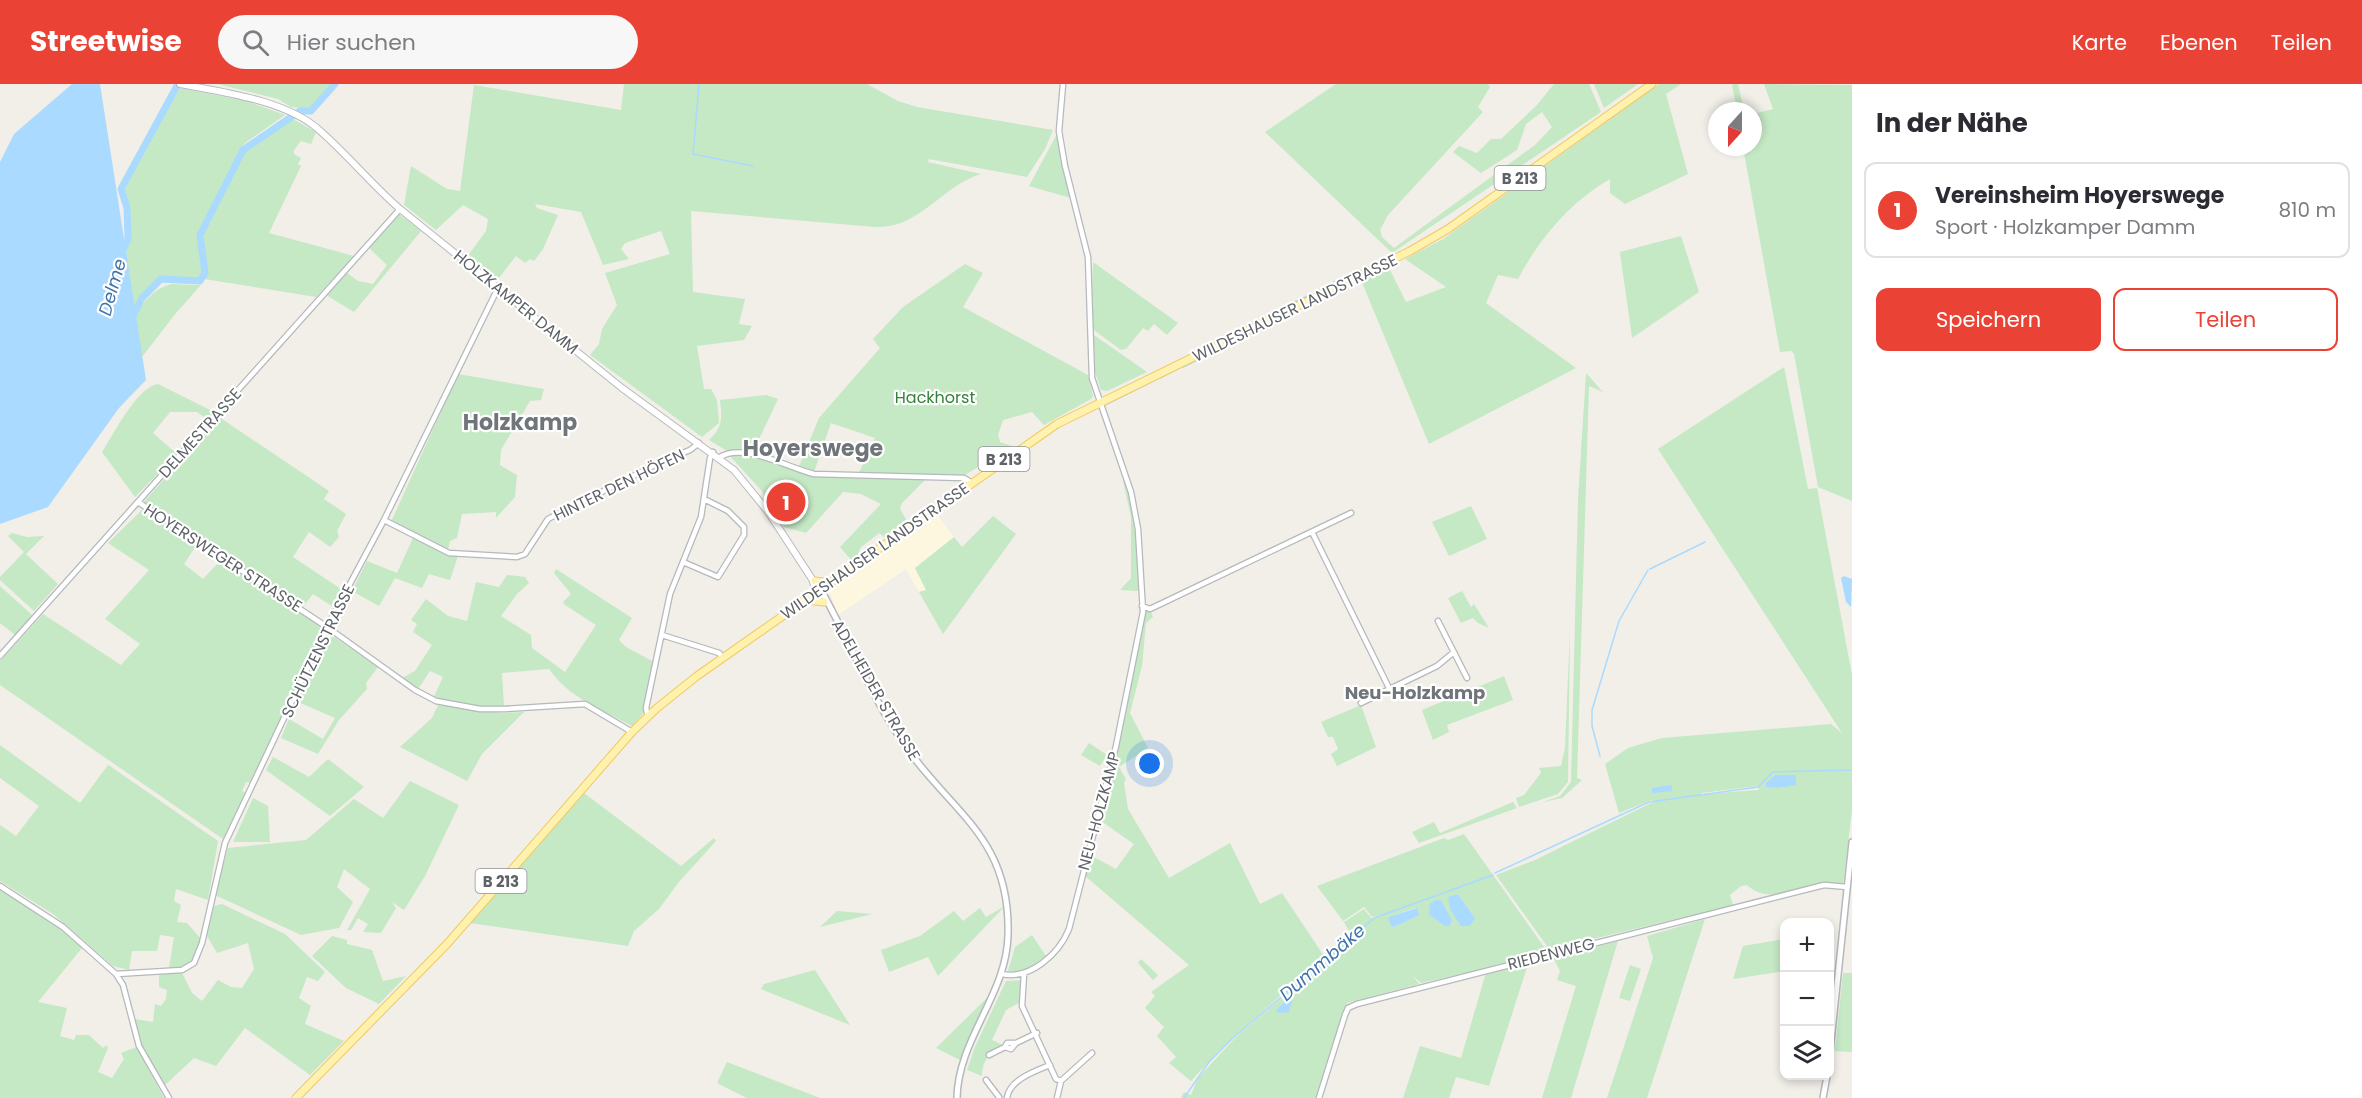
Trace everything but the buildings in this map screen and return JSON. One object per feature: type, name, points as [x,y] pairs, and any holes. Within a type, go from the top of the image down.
[{"type":"main road","name":"HOLZKAMPER DAMM","points":[[181,84],[234,95],[299,117],[317,128],[371,184],[400,209],[622,388],[720,457],[761,502],[819,591]]},
{"type":"main road","name":"WILDESHAUSER LANDSTRASSE","points":[[296,1098],[447,944],[632,732],[723,658],[1057,424],[1410,251],[1477,209],[1652,84]]},
{"type":"main road","points":[[813,580],[830,583]]},
{"type":"main road","points":[[806,600],[826,604]]},
{"type":"street","name":"NEU-HOLZKAMP","points":[[1024,974],[1057,951],[1069,929],[1120,725],[1136,653],[1142,606],[1137,522],[1131,492],[1100,402],[1090,359],[1088,256],[1061,146],[1060,111],[1063,84]]},
{"type":"street","name":"DELMESTRASSE","points":[[0,656],[400,209]]},
{"type":"street","name":"SCHÜTZENSTRASSE","points":[[116,974],[182,970],[194,963],[202,943],[225,843],[327,627],[384,520],[498,288]]},
{"type":"street","name":"HINTER DEN HÖFEN","points":[[384,520],[448,553],[517,557],[525,554],[548,519],[659,463],[690,450],[699,443]]},
{"type":"street","points":[[648,717],[646,708],[670,594],[701,517],[710,458],[713,453]]},
{"type":"street","points":[[720,457],[729,453],[754,453],[793,469],[814,474],[964,478],[972,483]]},
{"type":"street","points":[[683,562],[718,577],[745,532],[744,527],[728,511],[704,499]]},
{"type":"street","name":"HOYERSWEGER STRASSE","points":[[138,502],[327,627],[415,690],[436,701],[480,709],[585,704],[632,732]]},
{"type":"street","points":[[1142,606],[1150,609],[1351,513]]},
{"type":"street","points":[[1312,532],[1389,688]]},
{"type":"street","name":"ADELHEIDER STRASSE","points":[[819,591],[898,736],[918,765],[981,833],[994,858],[1003,886],[1008,913],[1008,935],[1002,974],[965,1061],[957,1098]]},
{"type":"street","points":[[1438,621],[1467,678]]},
{"type":"street","points":[[662,635],[719,653],[723,658]]},
{"type":"street","points":[[1360,703],[1437,666],[1454,652]]},
{"type":"street","points":[[1833,1026],[1852,842]]},
{"type":"street","name":"RIEDENWEG","points":[[1319,1098],[1345,1015],[1348,1008],[1358,1004],[1796,892],[1830,885],[1847,887]]},
{"type":"street","points":[[0,886],[63,927],[116,974],[123,985],[139,1046],[169,1098]]},
{"type":"street","points":[[123,985],[129,974]]},
{"type":"street","points":[[1002,974],[1015,976],[1024,974],[1022,1006],[1056,1079],[1061,1081]]},
{"type":"street","points":[[989,1055],[1012,1041],[1016,1043],[1036,1034]]},
{"type":"street","points":[[1057,1098],[1061,1081],[1092,1053]]},
{"type":"street","points":[[998,1097],[999,1092],[1007,1095],[1025,1075],[1050,1065]]},
{"type":"street","points":[[986,1080],[998,1097]]},
{"type":"street","points":[[1823,1098],[1826,1080]]},
{"type":"shaded area","points":[[936,513],[954,537],[915,568],[926,590],[919,592],[906,569],[838,615],[829,591]]},
{"type":"green space","points":[[218,84],[332,84],[311,109],[291,107],[278,99]]},
{"type":"green space","points":[[624,84],[867,84],[898,101],[917,107],[1053,130],[1045,149],[1027,177],[929,159],[928,162],[981,174],[954,188],[918,214],[891,226],[875,227],[691,211],[693,292],[745,299],[739,324],[752,326],[744,340],[697,346],[704,389],[711,389],[717,400],[719,423],[702,437],[590,355],[599,344],[602,329],[617,305],[605,273],[670,254],[661,231],[625,243],[621,249],[629,259],[603,265],[581,212],[535,204],[537,208],[558,215],[543,249],[534,261],[530,259],[525,263],[516,256],[498,279],[467,257],[486,231],[488,219],[463,205],[436,230],[404,205],[411,166],[447,189],[460,191],[474,85],[621,110]]},
{"type":"green space","points":[[1336,84],[1488,84],[1490,87],[1478,107],[1483,112],[1388,215],[1380,230],[1382,237],[1394,248],[1535,145],[1552,127],[1542,112],[1526,124],[1517,150],[1481,173],[1453,152],[1459,146],[1477,153],[1491,139],[1501,139],[1537,105],[1554,84],[1589,84],[1601,112],[1392,253],[1265,132]]},
{"type":"green space","points":[[1594,84],[1638,84],[1604,108]]},
{"type":"green space","points":[[1659,84],[1681,84],[1666,94],[1688,174],[1625,204],[1610,193],[1610,179],[1595,188],[1569,210],[1546,236],[1518,279],[1498,275],[1486,303],[1576,368],[1429,444],[1361,280],[1388,266],[1406,302],[1446,287],[1405,259],[1443,239]]},
{"type":"green space","points":[[1732,84],[1738,84],[1742,102],[1735,102]]},
{"type":"green space","points":[[1764,84],[1852,85],[1852,501],[1818,487],[1794,354],[1791,351],[1780,352],[1745,156],[1762,156],[1762,112],[1773,109]]},
{"type":"green space","points":[[180,88],[246,101],[285,115],[245,143],[239,152],[199,235],[204,272],[200,279],[161,278],[141,297],[135,311],[121,256],[129,243],[129,208],[123,197],[124,182]]},
{"type":"green space","points":[[291,118],[316,132],[311,144],[301,141],[294,150],[294,154],[301,158],[298,164],[301,166],[269,233],[354,256],[316,297],[204,279],[206,271],[201,237],[248,146]]},
{"type":"green space","points":[[1057,134],[1071,198],[1029,186]]},
{"type":"green space","points":[[399,214],[421,231],[354,312],[326,295],[347,273],[358,281],[373,284],[387,265],[369,248]]},
{"type":"green space","points":[[1681,236],[1699,292],[1632,338],[1620,252]]},
{"type":"green space","points":[[1093,262],[1178,323],[1167,335],[1154,324],[1148,331],[1143,328],[1126,349],[1121,350],[1091,328]]},
{"type":"green space","name":"Hackhorst","points":[[965,264],[983,273],[963,307],[1088,375],[1093,396],[1091,399],[1044,425],[1032,412],[1003,420],[998,435],[1000,442],[1012,446],[965,475],[859,473],[875,438],[831,423],[814,472],[799,466],[819,418],[880,348],[873,339],[903,307]]},
{"type":"green space","points":[[172,284],[201,285],[132,370],[117,347],[145,301],[153,293]]},
{"type":"green space","points":[[1091,333],[1147,372],[1107,391],[1101,390],[1094,369]]},
{"type":"green space","points":[[1784,367],[1808,489],[1817,488],[1852,675],[1852,810],[1843,884],[1831,884],[1780,894],[1768,894],[1747,885],[1741,886],[1730,895],[1733,905],[1593,939],[1595,947],[1618,941],[1571,1098],[1542,1098],[1576,986],[1557,980],[1560,971],[1554,959],[1528,964],[1489,1086],[1456,1077],[1449,1098],[1403,1098],[1420,1046],[1461,1058],[1485,976],[1484,969],[1421,983],[1413,976],[1419,984],[1347,1003],[1317,1098],[1181,1098],[1184,1092],[1191,1095],[1198,1078],[1236,1037],[1356,934],[1352,936],[1344,922],[1364,909],[1372,919],[1389,913],[1372,917],[1364,907],[1343,921],[1317,886],[1444,838],[1448,840],[1464,834],[1544,947],[1547,946],[1496,875],[1535,860],[1653,802],[1652,800],[1619,813],[1605,764],[1628,748],[1662,738],[1831,724],[1842,733],[1658,449]],"holes":[[[1775,775],[1792,775],[1782,787],[1778,788],[1773,776]],[[1758,786],[1759,790],[1701,794]],[[1458,894],[1475,918],[1448,898]],[[1441,900],[1452,920],[1450,926],[1444,926],[1433,917]],[[1415,908],[1418,915],[1394,927],[1388,917]]]},
{"type":"green space","points":[[1586,373],[1603,392],[1589,386],[1577,778],[1582,780],[1562,798],[1543,802],[1560,796],[1571,782],[1578,499]]},
{"type":"green space","points":[[458,374],[544,389],[541,400],[530,401],[501,450],[500,465],[517,475],[515,497],[496,518],[496,512],[462,514],[457,538],[450,541],[448,550],[391,522]]},
{"type":"green space","points":[[158,384],[214,412],[208,420],[197,412],[170,412],[153,433],[177,454],[135,497],[102,452],[134,402],[150,387]]},
{"type":"green space","points":[[766,395],[778,399],[753,452],[727,451],[709,440],[717,431],[720,422],[720,400]]},
{"type":"green space","points":[[219,417],[329,491],[324,499],[346,514],[337,531],[339,537],[330,547],[309,532],[293,557],[344,591],[335,608],[313,594],[302,608],[143,503]]},
{"type":"green space","points":[[729,455],[754,455],[814,476],[926,479],[902,503],[900,509],[907,521],[884,537],[879,533],[860,548],[858,555],[852,561],[840,547],[881,504],[861,494],[843,492],[806,533],[784,527],[761,490]]},
{"type":"green space","points":[[1123,481],[1125,481],[1134,520],[1139,591],[1120,590],[1131,578],[1131,517]]},
{"type":"green space","points":[[1471,506],[1487,539],[1449,556],[1432,522]]},
{"type":"green space","points":[[142,510],[196,546],[184,564],[203,579],[221,560],[324,627],[251,783],[246,782],[242,791],[246,793],[223,839],[0,685],[0,661],[43,614],[121,665],[140,644],[105,619],[149,570],[108,543]]},
{"type":"green space","points":[[993,516],[1016,534],[943,634],[919,592],[926,590],[915,568],[954,537],[962,547]]},
{"type":"green space","points":[[12,533],[27,537],[44,536],[26,554],[58,584],[34,611],[0,580],[0,577],[24,552],[8,536]]},
{"type":"green space","points":[[413,538],[458,556],[450,580],[429,574],[422,588],[395,578],[379,606],[352,591],[367,561],[397,573]]},
{"type":"green space","points":[[556,569],[632,618],[619,640],[626,647],[654,662],[643,714],[632,726],[576,695],[549,669],[502,673],[504,707],[457,705],[433,699],[443,677],[430,671],[418,689],[402,678],[415,671],[432,645],[413,632],[417,624],[411,620],[426,599],[448,616],[467,621],[476,582],[499,587],[507,575],[525,577],[529,583],[517,594],[501,616],[531,635],[532,648],[565,672],[596,625],[565,605],[563,602],[571,594],[554,573]]},
{"type":"green space","points":[[0,586],[32,615],[15,635],[0,623]]},
{"type":"green space","points":[[1462,591],[1471,607],[1474,604],[1489,628],[1473,618],[1461,623],[1448,598]]},
{"type":"green space","points":[[1144,610],[1150,610],[1153,617],[1146,623],[1142,666],[1130,713],[1148,748],[1119,767],[1126,779],[1124,783],[1128,809],[1169,878],[1230,843],[1260,904],[1282,893],[1324,956],[1219,1051],[1191,1081],[1169,1063],[1176,1057],[1157,1036],[1164,1027],[1145,1008],[1155,996],[1151,992],[1189,965],[1084,875],[1090,855],[1116,869],[1134,844],[1098,819],[1125,713]]},
{"type":"green space","points":[[1570,630],[1568,782],[1558,794],[1519,807],[1516,798],[1524,795],[1541,773],[1539,768],[1561,766],[1565,748]]},
{"type":"green space","points":[[328,633],[378,667],[366,683],[367,689],[339,720],[318,754],[281,738],[289,719],[323,739],[335,718],[298,702]]},
{"type":"green space","points":[[1504,676],[1513,700],[1447,725],[1449,732],[1433,740],[1422,710]]},
{"type":"green space","points":[[438,705],[502,713],[524,712],[482,754],[467,781],[400,747],[432,718]]},
{"type":"green space","points":[[1361,705],[1376,747],[1337,766],[1331,754],[1338,749],[1333,737],[1328,737],[1321,722]]},
{"type":"green space","points":[[1089,743],[1107,755],[1100,766],[1081,755]]},
{"type":"green space","points":[[0,745],[80,803],[108,765],[218,841],[208,900],[176,889],[174,901],[181,905],[177,922],[187,923],[201,939],[198,952],[188,967],[169,968],[174,937],[160,935],[157,951],[132,951],[129,970],[113,966],[53,914],[0,881],[0,825],[16,836],[39,806],[0,778]]},
{"type":"green space","points":[[273,757],[309,777],[328,759],[364,787],[330,816],[266,770]]},
{"type":"green space","points":[[410,781],[459,805],[425,876],[404,910],[392,902],[396,908],[381,933],[363,932],[368,924],[358,918],[351,930],[347,930],[370,889],[344,869],[337,887],[353,902],[339,928],[301,935],[215,895],[228,848],[306,840],[354,799],[383,818]]},
{"type":"green space","points":[[584,793],[681,866],[714,838],[716,841],[678,883],[659,909],[634,931],[628,946],[470,923]]},
{"type":"green space","points":[[253,798],[268,806],[270,842],[233,842]]},
{"type":"green space","points":[[1513,802],[1517,808],[1419,843],[1412,832],[1434,822],[1440,833]]},
{"type":"green space","points":[[0,889],[61,929],[82,948],[38,1002],[67,1008],[60,1036],[74,1040],[76,1035],[89,1035],[103,1048],[107,1045],[108,1048],[98,1072],[112,1078],[124,1059],[121,1053],[137,1047],[164,1098],[0,1098]]},
{"type":"green space","points":[[222,904],[285,934],[325,972],[318,981],[307,977],[299,998],[311,1006],[305,1024],[344,1041],[310,1075],[245,1028],[216,1066],[194,1058],[164,1086],[142,1045],[135,1019],[153,1022],[155,1004],[161,1006],[166,999],[167,990],[159,987],[159,974],[182,973],[192,993],[202,1001],[218,980],[231,987],[242,988],[254,969],[248,943],[217,953],[207,936],[214,906]]},
{"type":"green space","points":[[1005,906],[938,976],[928,957],[889,972],[881,950],[920,936],[954,911],[963,921],[980,908],[986,917]]},
{"type":"green space","points":[[837,911],[872,914],[820,927]]},
{"type":"green space","points":[[1705,919],[1647,1098],[1607,1098],[1653,958],[1647,936]]},
{"type":"green space","points":[[1032,935],[1046,956],[1023,972],[1008,971],[1015,947]]},
{"type":"green space","points":[[332,936],[347,940],[347,944],[372,950],[383,981],[406,976],[379,1004],[346,988],[312,956]]},
{"type":"green space","points":[[1780,940],[1780,972],[1733,979],[1743,946]]},
{"type":"green space","points":[[1141,959],[1158,975],[1153,980],[1138,963]]},
{"type":"green space","points":[[1630,965],[1641,969],[1630,1001],[1619,998]]},
{"type":"green space","points":[[815,970],[850,1025],[761,989],[764,984]]},
{"type":"green space","points":[[1843,973],[1852,973],[1852,1052],[1835,1051]]},
{"type":"green space","points":[[1022,980],[1020,1002],[1006,1010],[992,1040],[1003,1045],[1002,1047],[987,1058],[982,1076],[967,1070],[975,1047],[1006,981]]},
{"type":"green space","points":[[990,995],[960,1060],[936,1048]]},
{"type":"green space","points":[[727,1062],[820,1098],[747,1098],[717,1083]]},
{"type":"water","points":[[72,84],[100,84],[146,380],[119,408],[48,507],[0,524],[0,162],[14,134]]},
{"type":"water","points":[[1844,576],[1852,579],[1851,607],[1846,602],[1841,578]]},
{"type":"water","points":[[1775,775],[1796,775],[1796,785],[1766,787],[1766,783]]},
{"type":"water","points":[[1672,786],[1672,791],[1652,793],[1652,788]]},
{"type":"water","points":[[1458,894],[1475,918],[1470,926],[1461,926],[1450,909],[1448,897]]},
{"type":"water","points":[[1441,900],[1452,920],[1450,926],[1444,926],[1429,914],[1430,904]]},
{"type":"water","points":[[1417,908],[1419,915],[1394,927],[1391,926],[1388,917]]},
{"type":"water","points":[[1288,998],[1292,1001],[1289,1012],[1278,1013],[1276,1011]]},
{"type":"waterway","name":"Delme","points":[[121,254],[128,239],[127,208],[121,189],[178,84]]},
{"type":"waterway","points":[[131,320],[142,298],[161,279],[200,281],[205,273],[200,235],[243,150],[300,111],[311,111],[335,84]]},
{"type":"waterway","points":[[699,84],[693,154],[753,166]]},
{"type":"waterway","points":[[1318,291],[1341,278]]},
{"type":"waterway","points":[[1292,303],[1312,294]]},
{"type":"waterway","points":[[1276,321],[1291,314]]},
{"type":"waterway","points":[[1221,348],[1270,324]]},
{"type":"waterway","points":[[1183,367],[1218,350]]},
{"type":"waterway","points":[[1160,378],[1179,368]]},
{"type":"waterway","points":[[1105,405],[1157,379]]},
{"type":"waterway","points":[[1650,569],[1705,542]]},
{"type":"waterway","points":[[1600,756],[1592,726],[1592,710],[1619,621],[1648,570]]},
{"type":"waterway","name":"Dummbäke","points":[[1495,873],[1649,802],[1758,787],[1773,772],[1852,770]]},
{"type":"waterway","name":"Dummbäke","points":[[1184,1098],[1209,1062],[1233,1038],[1374,918],[1493,875]]},
{"type":"place","name":"Vereinsheim Hoyerswege","points":[[786,502]]},
{"type":"district","name":"Holzkamp","points":[[520,422]]},
{"type":"district","name":"Hoyerswege","points":[[813,448]]},
{"type":"district","name":"Neu-Holzkamp","points":[[1415,692]]}]
